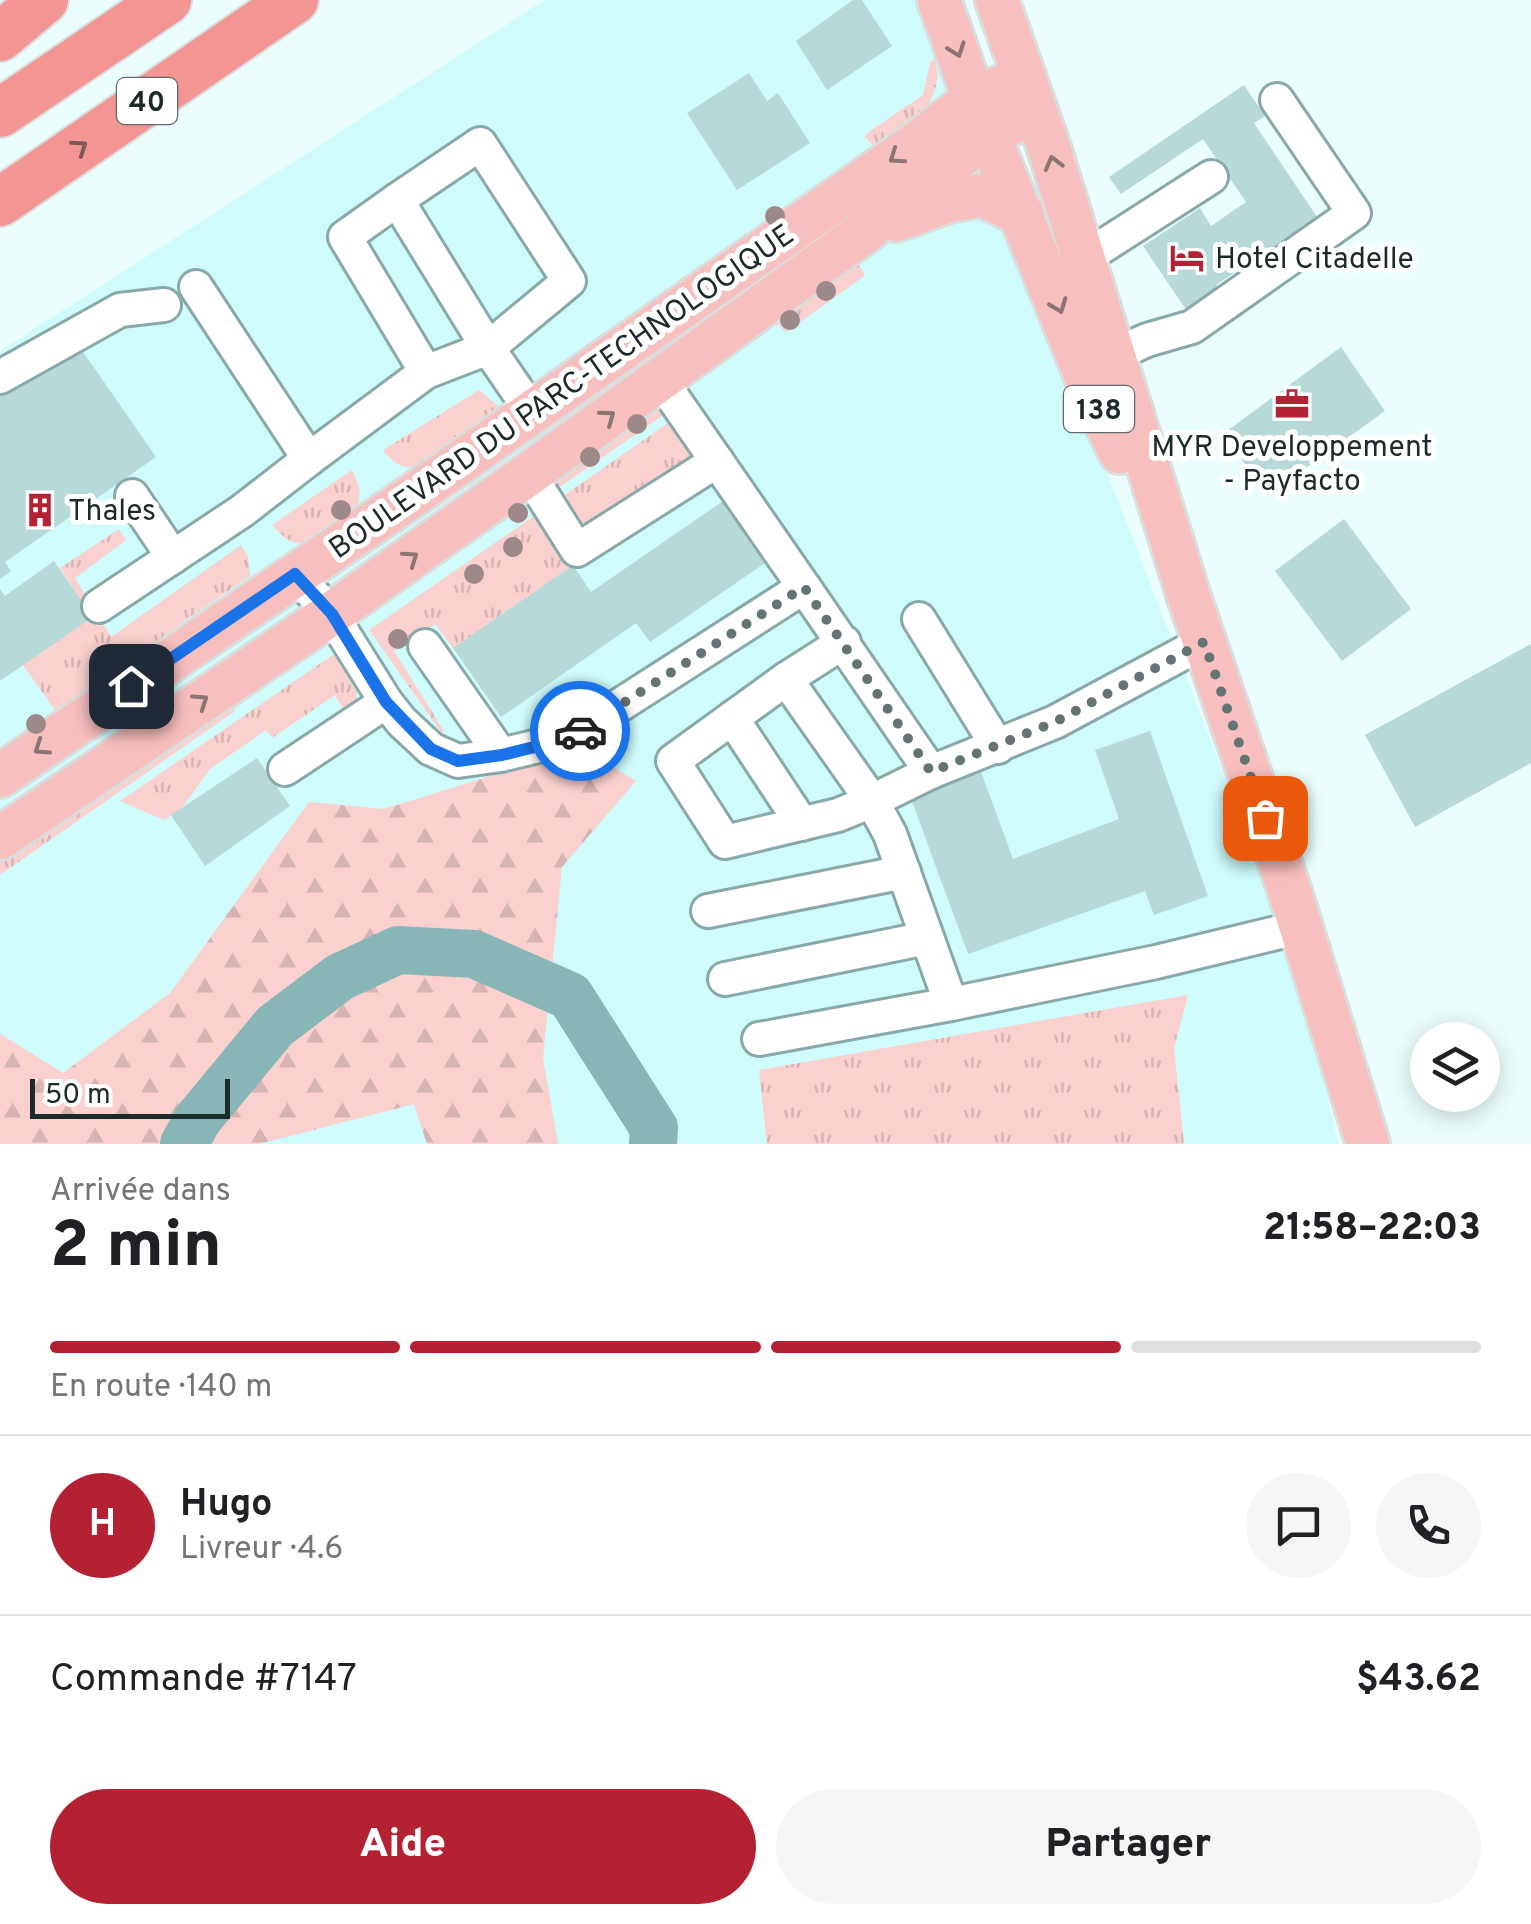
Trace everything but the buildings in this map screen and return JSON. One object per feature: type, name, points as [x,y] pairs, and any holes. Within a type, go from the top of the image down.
[{"type":"highway","points":[[0,37],[44,0]]},
{"type":"highway","name":"40","points":[[0,113],[167,0]]},
{"type":"highway","name":"40","points":[[0,202],[294,0]]},
{"type":"main road","name":"138","points":[[939,0],[1096,404],[1189,597]]},
{"type":"main road","name":"138","points":[[997,0],[1189,597],[1301,927],[1368,1144]]},
{"type":"main road","name":"BOULEVARD DU PARC-TECHNOLOGIQUE","points":[[0,776],[913,146],[1030,95]]},
{"type":"main road","name":"BOULEVARD DU PARC-TECHNOLOGIQUE","points":[[0,838],[332,614],[867,230],[982,116]]},
{"type":"main road","name":"BOULEVARD DU PARC-TECHNOLOGIQUE","points":[[867,230],[949,201],[982,194],[1024,216]]},
{"type":"lane","points":[[1112,356],[1146,340],[1192,327],[1354,212],[1277,100]]},
{"type":"lane","points":[[99,606],[242,511],[426,372],[488,348],[569,281],[480,144],[344,238],[426,372]]},
{"type":"lane","points":[[1083,259],[1211,178]]},
{"type":"lane","points":[[397,200],[532,412]]},
{"type":"lane","points":[[196,287],[310,459]]},
{"type":"lane","points":[[0,377],[120,310],[164,304]]},
{"type":"lane","points":[[660,379],[931,772]]},
{"type":"lane","points":[[529,474],[577,550],[717,461]]},
{"type":"lane","points":[[132,496],[173,556]]},
{"type":"lane","points":[[295,574],[332,614],[386,702],[431,749],[458,761],[567,739],[804,587]]},
{"type":"lane","points":[[919,618],[998,747]]},
{"type":"lane","points":[[844,642],[673,761],[725,842],[838,816],[931,772],[1055,722],[1204,642]]},
{"type":"lane","points":[[426,646],[502,755]]},
{"type":"lane","points":[[786,679],[872,801],[904,872],[951,1004]]},
{"type":"lane","points":[[285,770],[386,702]]},
{"type":"lane","points":[[732,718],[802,824]]},
{"type":"lane","points":[[708,911],[904,872]]},
{"type":"lane","points":[[760,1039],[1156,962],[1301,927]]},
{"type":"lane","points":[[725,979],[927,938]]},
{"type":"shaded area","points":[[545,0],[924,0],[1243,824],[1315,1045],[1338,1144],[0,1144],[0,351]]},
{"type":"green space","points":[[935,58],[937,77],[928,105],[931,111],[879,152],[866,134],[923,95],[930,63]]},
{"type":"green space","points":[[859,265],[863,277],[786,332],[775,322]]},
{"type":"green space","points":[[479,390],[504,411],[444,455],[408,467],[397,464],[383,450]]},
{"type":"green space","points":[[658,403],[665,414],[554,491],[547,480]]},
{"type":"green space","points":[[671,421],[691,455],[586,529],[580,529],[559,499]]},
{"type":"green space","points":[[352,470],[359,490],[358,502],[332,528],[299,543],[287,539],[272,525]]},
{"type":"green space","points":[[534,516],[561,557],[573,565],[453,648],[435,624],[394,651],[444,731],[441,732],[369,630]]},
{"type":"green space","points":[[119,529],[126,540],[75,578],[111,637],[241,545],[248,557],[250,576],[177,626],[181,633],[60,717],[23,665],[92,617],[60,568]]},
{"type":"green space","points":[[334,654],[357,692],[356,702],[346,714],[335,695],[272,738],[266,730],[210,769],[182,808],[164,820],[120,801]]},
{"type":"green space","points":[[228,699],[235,711],[0,875],[0,858]]},
{"type":"green space","points":[[581,748],[636,781],[562,867],[543,1058],[558,1144],[427,1144],[414,1104],[259,1144],[0,1144],[0,1034],[63,1073],[170,993],[309,802],[384,809]]},
{"type":"green space","points":[[1188,995],[1174,1048],[1184,1144],[767,1144],[759,1070]]},
{"type":"waterway","points":[[184,1144],[198,1119],[275,1026],[340,977],[398,950],[474,954],[570,996],[654,1128],[653,1144]]},
{"type":"way so far","points":[[580,731],[804,587],[931,772],[1055,722],[1204,642],[1265,818]]},
{"type":"place","name":"Hotel Citadelle","points":[[1187,258]]},
{"type":"place","name":"MYR Developpement - Payfacto","points":[[1292,404]]},
{"type":"place","name":"Thales","points":[[40,510]]},
{"type":"route","points":[[131,686],[295,574],[332,614],[386,702],[431,749],[458,761],[502,755],[567,739],[580,731]]}]
